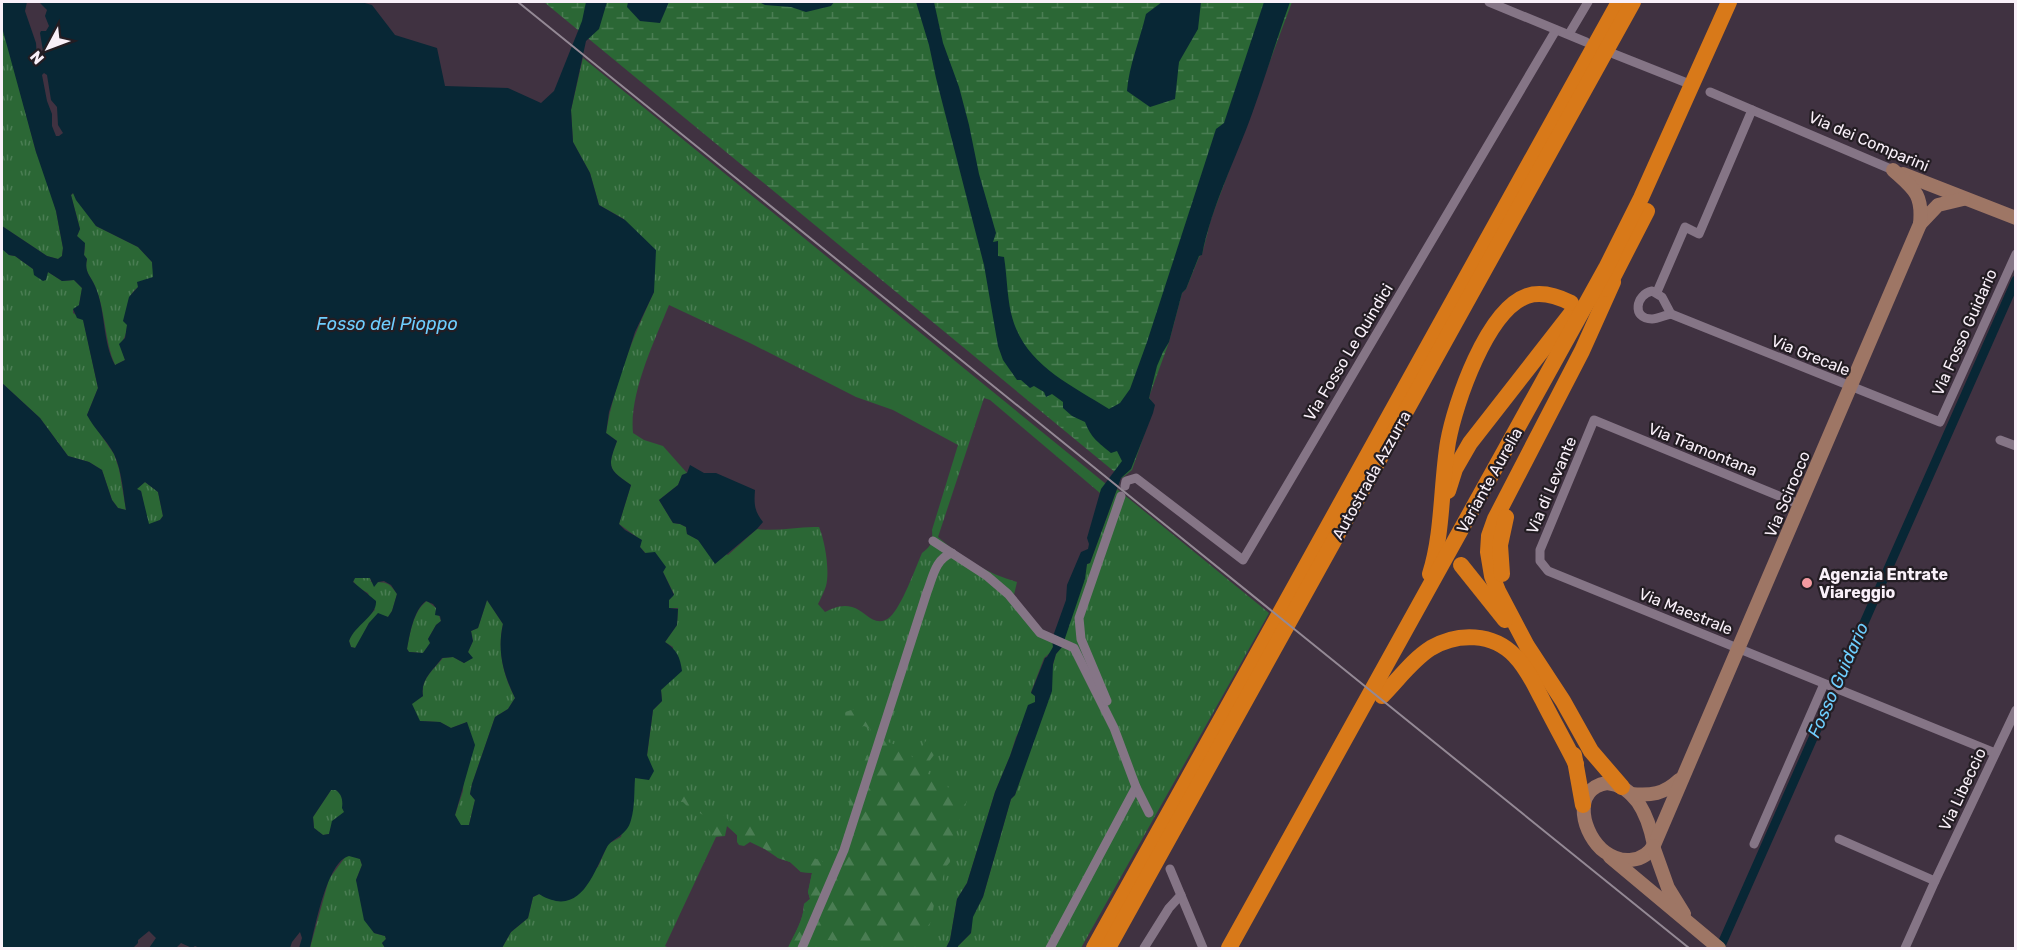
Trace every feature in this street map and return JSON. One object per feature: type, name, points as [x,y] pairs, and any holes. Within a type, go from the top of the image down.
[{"type":"highway","name":"Autostrada Azzurra","points":[[1318,558],[1619,2]]},
{"type":"highway","name":"Autostrada Azzurra","points":[[1108,948],[1263,657],[1633,2]]},
{"type":"highway","name":"Variante Aurelia","points":[[1229,948],[1390,677],[1614,265],[1729,2]]},
{"type":"highway","name":"Variante Aurelia","points":[[1242,948],[1365,716],[1382,696],[1411,622],[1652,201],[1741,2]]},
{"type":"highway","points":[[1451,538],[1447,510],[1449,489],[1453,474],[1464,453],[1614,265]]},
{"type":"highway","points":[[1614,265],[1582,351],[1497,514],[1489,536],[1489,560],[1493,581],[1527,646],[1563,701],[1591,751],[1626,790]]},
{"type":"highway","points":[[1411,622],[1433,561],[1443,474],[1452,424],[1462,391],[1477,358],[1499,319],[1515,302],[1529,295],[1542,294],[1571,303]]},
{"type":"highway","points":[[1527,646],[1503,578],[1500,560],[1501,533],[1515,498],[1589,357],[1594,339]]},
{"type":"highway","points":[[1461,565],[1527,646]]},
{"type":"highway","points":[[1390,677],[1447,640],[1473,637],[1495,643],[1512,653],[1525,669],[1576,764]]},
{"type":"highway","name":"Autostrada Azzurra","points":[[1094,948],[1263,657]]},
{"type":"highway","points":[[1541,668],[1566,729],[1584,804]]},
{"type":"street","points":[[1490,2],[1586,42]]},
{"type":"street","points":[[1569,34],[1588,2]]},
{"type":"street","name":"Via Fosso Le Quindici","points":[[1125,486],[1126,481],[1136,478],[1243,560],[1556,30]]},
{"type":"street","points":[[1614,54],[1687,83]]},
{"type":"street","name":"Via dei Comparini","points":[[1710,92],[1936,188],[2016,218]]},
{"type":"street","points":[[1657,292],[1685,227],[1699,234],[1752,110]]},
{"type":"street","points":[[1893,170],[1916,192],[1922,209]]},
{"type":"street","name":"Via Scirocco","points":[[1920,224],[1936,207],[1936,188]]},
{"type":"street","name":"Via Scirocco","points":[[1654,846],[1920,224],[1922,209],[1936,188]]},
{"type":"street","points":[[1936,207],[1963,199]]},
{"type":"street","name":"Via Fosso Guidario","points":[[1940,422],[2016,254]]},
{"type":"street","points":[[1648,291],[1657,292],[1671,314],[1654,319],[1640,314],[1637,306],[1641,296],[1648,291]]},
{"type":"street","name":"Via Grecale","points":[[1671,314],[1940,422]]},
{"type":"street","name":"Via Tramontana","points":[[1594,420],[1801,505]]},
{"type":"street","name":"Via di Levante","points":[[1540,561],[1540,550],[1594,420]]},
{"type":"street","points":[[2000,440],[2016,446]]},
{"type":"street","points":[[1119,742],[1121,735],[1081,639],[1079,618],[1121,496]]},
{"type":"street","points":[[933,540],[987,576],[1008,594],[1046,637],[1074,648],[1119,742],[1136,787],[1149,813]]},
{"type":"street","points":[[802,948],[844,850],[927,592],[939,562],[952,553]]},
{"type":"street","name":"Via Maestrale","points":[[1540,561],[1548,571],[1995,753]]},
{"type":"street","points":[[1754,844],[1826,685]]},
{"type":"street","name":"Via Libeccio","points":[[1905,948],[2016,710]]},
{"type":"street","points":[[1683,776],[1664,792],[1651,795],[1607,783],[1597,786],[1587,795],[1584,814],[1595,840],[1616,864],[1717,947]]},
{"type":"street","points":[[1050,948],[1136,787]]},
{"type":"street","points":[[1626,790],[1646,817],[1670,892],[1699,932]]},
{"type":"street","points":[[1839,839],[1935,881]]},
{"type":"street","points":[[1607,854],[1624,860],[1634,860],[1646,855],[1654,846]]},
{"type":"street","points":[[1170,869],[1203,948]]},
{"type":"street","points":[[1144,948],[1169,908],[1181,895]]},
{"type":"green space","points":[[544,2],[1292,2],[1211,219],[1202,254],[1182,293],[1169,342],[1149,397],[1154,406],[1132,470],[1122,478]]},
{"type":"green space","points":[[2,23],[36,152],[56,211],[63,248],[62,256],[58,259],[47,256],[2,226]]},
{"type":"green space","points":[[583,58],[1106,484],[1100,493],[990,400],[984,398],[938,537],[975,564],[1017,582],[1013,599],[1052,639],[1053,646],[1052,651],[1044,658],[1031,692],[1035,696],[1035,702],[1016,737],[995,792],[967,883],[957,899],[950,940],[946,948],[788,948],[801,921],[804,904],[810,899],[808,892],[812,873],[801,872],[790,862],[778,858],[737,835],[723,822],[665,946],[669,948],[502,948],[511,932],[528,918],[533,897],[598,867],[608,844],[621,837],[635,778],[647,756],[653,710],[662,701],[661,690],[673,647],[665,642],[677,625],[678,608],[669,608],[669,600],[674,594],[663,572],[640,547],[641,540],[619,524],[631,485],[612,467],[612,457],[617,441],[606,433],[625,361],[654,292],[624,219],[599,205],[590,173],[573,142],[571,110]],"holes":[[[669,305],[856,397],[893,410],[958,445],[932,530],[931,543],[922,553],[895,612],[885,620],[875,620],[848,606],[825,612],[818,604],[826,586],[827,572],[825,548],[819,527],[757,529],[728,555],[687,534],[686,527],[673,523],[659,500],[678,485],[682,475],[687,473],[663,446],[644,440],[633,433],[633,418],[644,368]]]},
{"type":"green space","points":[[74,193],[96,226],[138,247],[152,262],[154,277],[136,289],[129,299],[126,334],[120,344],[125,360],[115,365],[99,296],[87,270],[85,246],[77,236],[80,229],[71,195]]},
{"type":"green space","points":[[2,249],[33,269],[46,275],[48,272],[62,281],[74,280],[82,288],[79,306],[73,310],[73,313],[83,319],[98,388],[87,415],[114,454],[126,510],[118,508],[112,500],[102,470],[89,462],[68,456],[40,418],[2,383]]},
{"type":"green space","points":[[145,482],[158,492],[163,516],[160,520],[148,525],[141,491],[136,489]]},
{"type":"green space","points":[[1117,489],[1269,613],[1081,948],[958,948],[971,933],[972,917],[983,897],[1011,799],[1015,795],[1032,742],[1056,654],[1062,647],[1087,564],[1090,563]]},
{"type":"green space","points":[[355,578],[370,578],[371,582],[386,583],[397,594],[388,617],[381,615],[369,623],[356,648],[351,647],[349,641],[352,632],[375,610],[368,593],[353,581]]},
{"type":"green space","points":[[487,600],[503,624],[502,662],[515,698],[508,709],[495,717],[472,784],[470,794],[475,800],[469,825],[460,825],[455,815],[463,791],[467,722],[451,728],[440,722],[419,721],[411,703],[423,696],[425,680],[443,658],[453,657],[464,663],[472,658],[468,652],[473,641],[471,631],[478,628]]},
{"type":"green space","points":[[427,601],[436,608],[441,621],[428,639],[431,643],[423,653],[409,652],[407,649],[413,623],[418,611]]},
{"type":"green space","points":[[858,708],[863,711],[867,720],[879,725],[888,742],[904,748],[916,761],[931,733],[941,734],[942,744],[928,763],[928,774],[946,779],[948,788],[967,799],[961,808],[956,843],[951,850],[950,862],[936,893],[931,922],[922,933],[922,941],[916,947],[843,948],[838,946],[834,940],[827,940],[815,930],[817,948],[788,948],[801,921],[804,904],[810,899],[808,892],[812,873],[801,872],[790,862],[750,842],[744,846],[739,845],[737,835],[727,826],[725,836],[715,837],[709,830],[709,825],[714,821],[693,807],[689,808],[683,802],[679,802],[675,799],[676,794],[685,789],[699,801],[721,814],[740,831],[743,829],[742,824],[749,823],[769,836],[778,837],[789,846],[786,850],[795,853],[805,852],[828,867],[832,859],[832,852],[838,846],[843,834],[839,824],[849,810],[850,794],[857,788],[854,782],[870,751],[868,742],[871,729],[864,726],[852,727],[845,732],[842,730],[846,724],[845,712]]},
{"type":"green space","points":[[331,790],[336,790],[341,794],[345,812],[333,821],[329,834],[323,835],[314,828],[313,817]]},
{"type":"green space","points":[[346,856],[360,859],[362,865],[356,880],[374,933],[385,936],[386,939],[382,943],[385,948],[310,948],[329,879]]},
{"type":"water","name":"Fosso del Pioppo","points":[[2,2],[27,2],[25,11],[36,43],[37,58],[40,61],[43,51],[40,33],[46,31],[49,26],[45,16],[47,10],[39,2],[361,2],[372,5],[395,35],[437,48],[445,86],[508,88],[541,103],[554,91],[582,21],[586,2],[607,2],[599,29],[586,41],[571,110],[573,142],[590,173],[599,205],[625,220],[656,250],[654,292],[635,332],[609,412],[606,433],[617,441],[612,457],[612,467],[631,485],[619,524],[642,540],[640,547],[645,553],[655,552],[666,567],[663,572],[674,595],[669,600],[669,608],[678,609],[677,625],[665,642],[677,654],[682,671],[661,690],[662,701],[653,710],[647,755],[654,771],[649,780],[635,778],[633,810],[626,830],[609,844],[594,874],[575,897],[566,901],[556,901],[539,894],[533,897],[528,918],[511,932],[502,948],[385,948],[382,943],[386,939],[385,936],[374,933],[364,920],[356,880],[362,865],[360,859],[349,856],[341,861],[328,882],[310,948],[299,948],[302,938],[300,932],[290,948],[200,948],[195,946],[192,948],[181,943],[176,948],[149,948],[156,938],[149,931],[138,940],[133,948],[2,948],[2,383],[40,418],[68,456],[89,462],[102,470],[112,500],[118,508],[126,510],[117,461],[87,415],[98,388],[83,320],[77,318],[73,309],[79,305],[82,288],[74,280],[62,281],[48,272],[46,280],[43,281],[34,275],[33,269],[2,249],[2,226],[47,256],[58,259],[62,256],[63,248],[56,211],[36,152],[3,31]],"holes":[[[44,73],[47,75],[51,100],[57,107],[58,125],[63,133],[59,136],[56,136],[52,126],[52,114],[42,75]],[[73,193],[96,226],[138,247],[152,262],[153,277],[137,282],[138,287],[129,297],[123,321],[127,325],[125,338],[119,344],[125,360],[115,365],[108,346],[101,306],[87,270],[87,259],[84,255],[85,243],[77,236],[80,229],[71,195]],[[145,482],[158,492],[163,516],[160,520],[149,524],[141,491],[137,489]],[[355,578],[370,578],[374,587],[378,582],[384,581],[391,585],[397,594],[388,617],[378,613],[369,623],[355,648],[351,647],[349,641],[352,635],[373,611],[376,601],[353,582]],[[487,600],[503,624],[502,662],[515,698],[508,709],[495,717],[472,784],[470,794],[475,800],[469,825],[461,825],[455,815],[475,745],[467,722],[451,728],[440,722],[420,721],[412,704],[423,696],[425,680],[442,658],[453,657],[464,663],[473,658],[468,652],[473,641],[471,631],[478,628]],[[426,601],[433,604],[436,608],[435,615],[440,616],[441,621],[428,639],[430,643],[423,653],[409,652],[407,649],[418,611]],[[331,790],[336,790],[342,798],[344,812],[332,821],[329,834],[323,835],[314,828],[313,817]]]},
{"type":"water","points":[[628,2],[669,2],[660,23],[640,21],[627,7]]},
{"type":"water","points":[[759,2],[834,2],[831,6],[806,12]]},
{"type":"water","points":[[916,2],[934,2],[943,43],[959,87],[979,174],[996,233],[993,242],[998,241],[998,256],[1004,257],[1011,313],[1017,331],[1036,359],[1063,381],[1109,409],[1120,403],[1130,389],[1216,129],[1224,123],[1264,2],[1290,2],[1253,111],[1218,200],[1202,255],[1199,256],[1186,289],[1182,293],[1169,342],[1157,366],[1149,398],[1155,405],[1153,413],[1131,469],[1121,478],[1090,563],[1087,564],[1085,579],[1062,647],[1056,654],[1053,664],[1052,691],[1015,795],[1011,799],[983,897],[973,917],[971,933],[958,948],[946,948],[950,940],[957,899],[967,883],[995,792],[1028,705],[1035,702],[1035,696],[1031,693],[1045,658],[1053,647],[1052,639],[1066,600],[1067,585],[1081,552],[1088,549],[1087,538],[1101,489],[1122,461],[1117,451],[1111,453],[1095,439],[1085,422],[1072,416],[1063,408],[1063,402],[1052,394],[1046,397],[1044,392],[1034,386],[1030,388],[1021,380],[1017,380],[1003,360],[998,346],[984,265],[929,45]]},
{"type":"water","points":[[1162,2],[1201,2],[1198,29],[1179,62],[1175,99],[1150,107],[1127,91],[1128,81],[1146,14]]},
{"type":"water","points":[[690,465],[704,473],[716,473],[755,490],[755,507],[763,522],[715,564],[698,540],[687,534],[686,527],[673,523],[659,500],[678,485]]},
{"type":"waterway","name":"Fosso Guidario","points":[[1720,948],[2016,280]]},
{"type":"railway","points":[[518,2],[1689,948]]},
{"type":"place","name":"Agenzia Entrate Viareggio","points":[[1807,583]]}]
